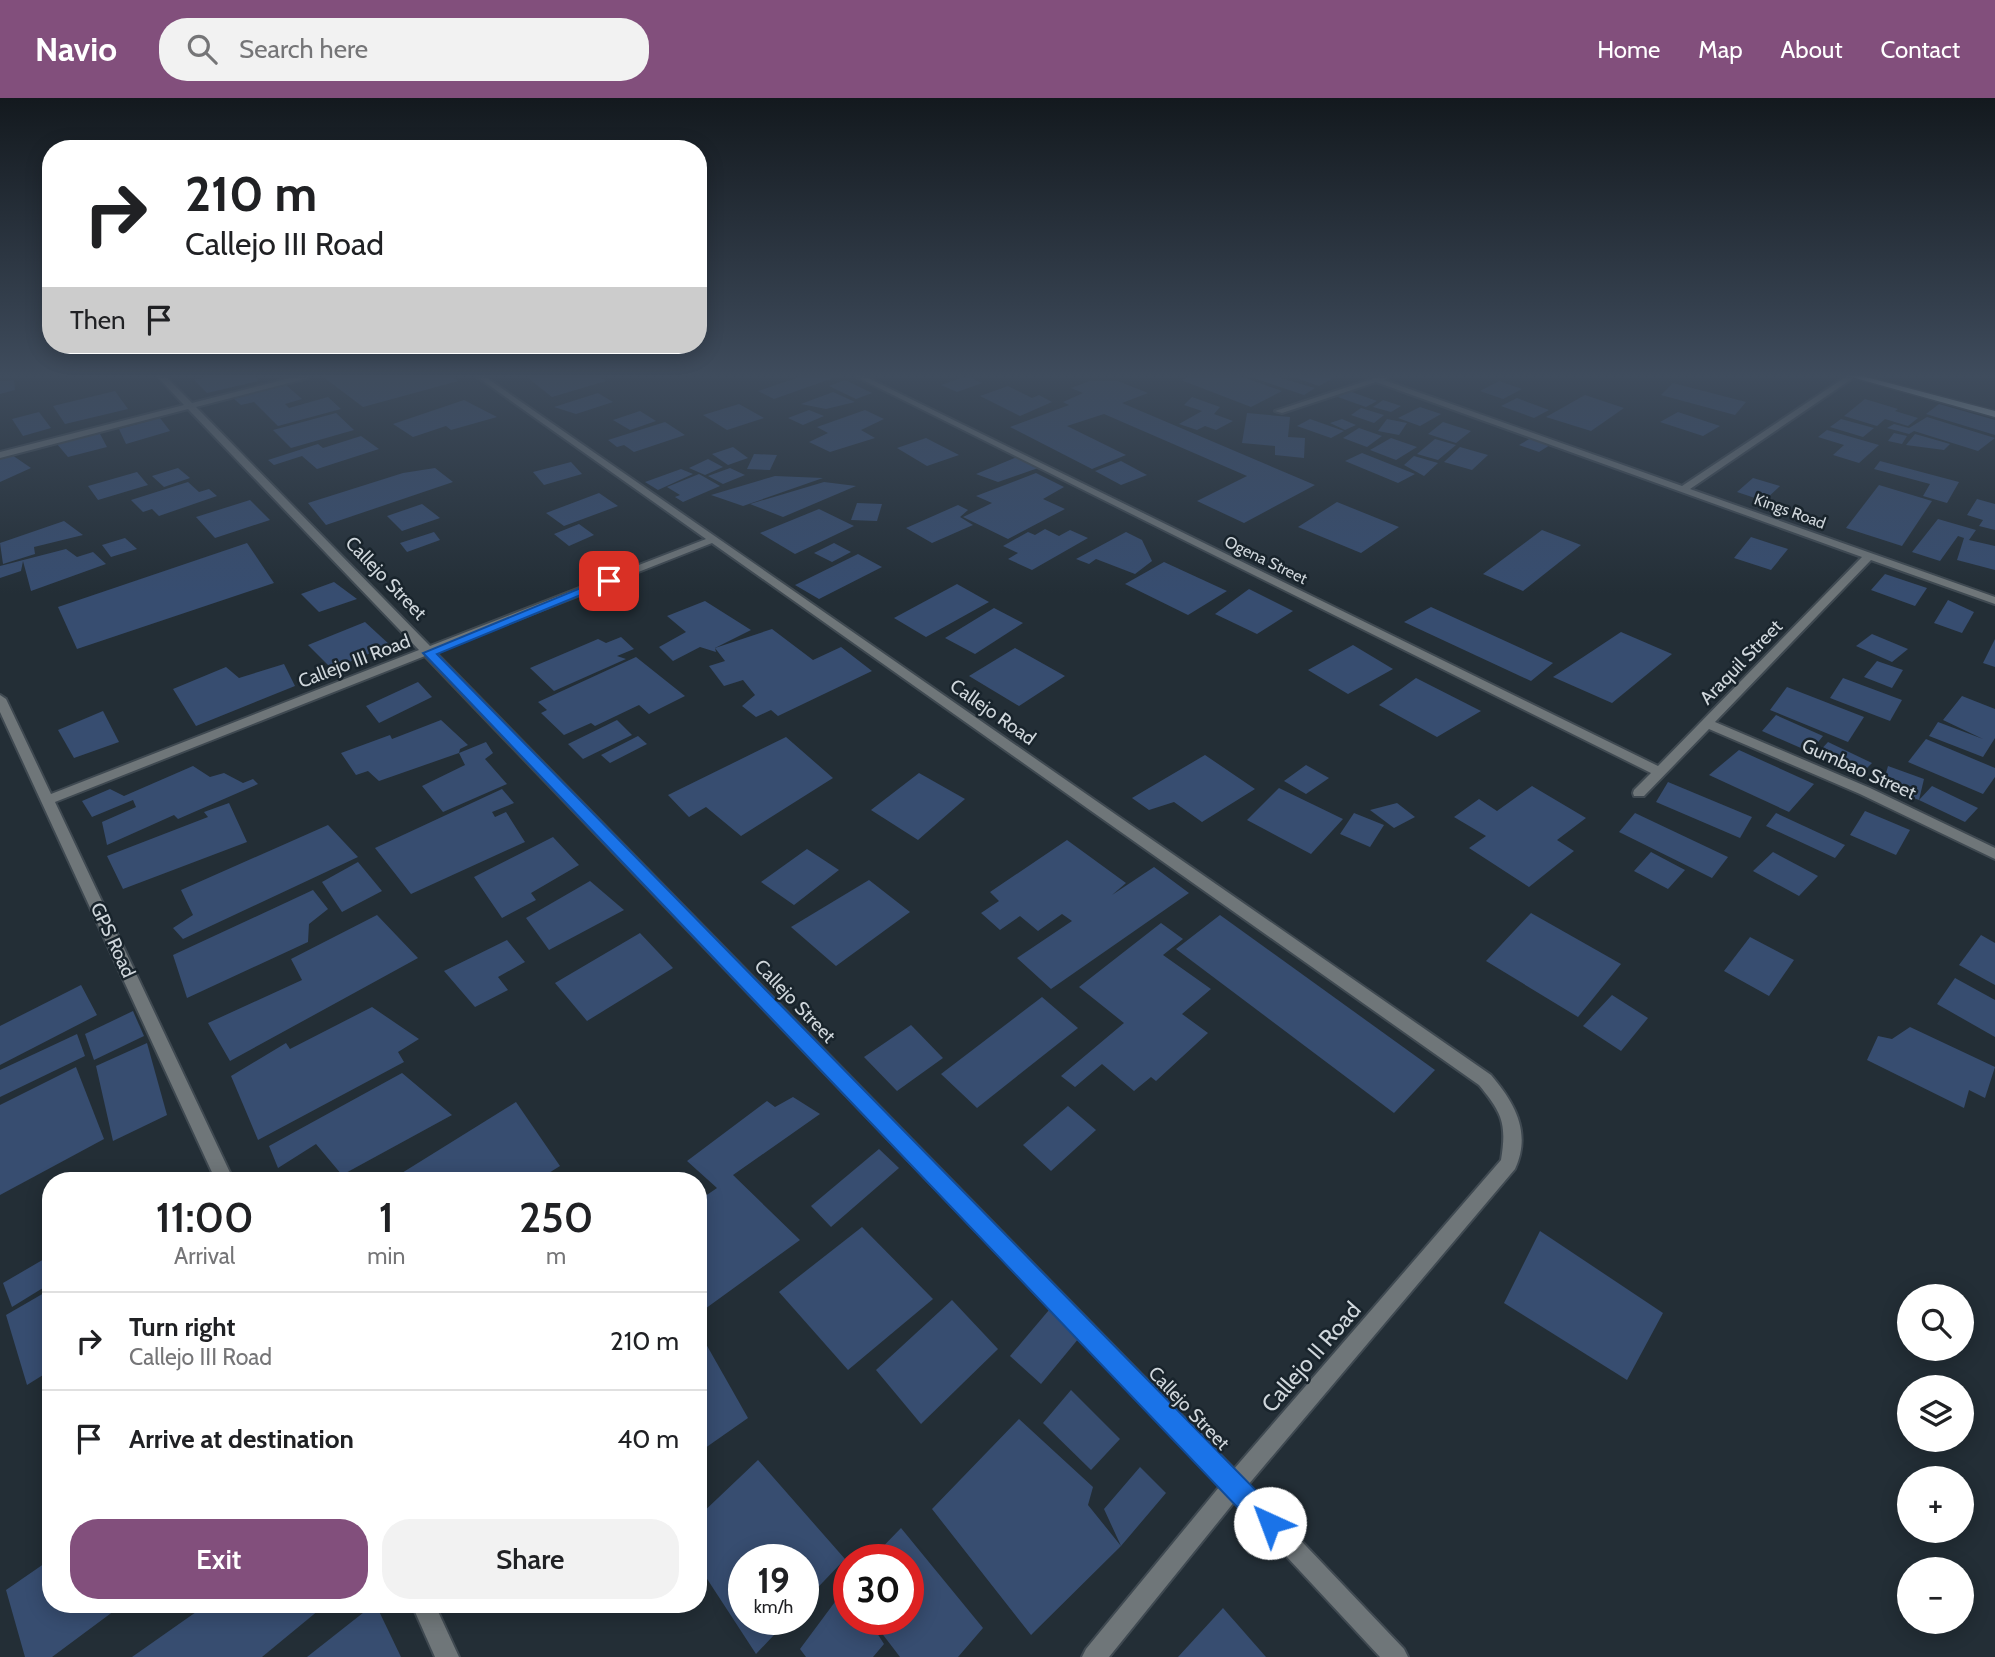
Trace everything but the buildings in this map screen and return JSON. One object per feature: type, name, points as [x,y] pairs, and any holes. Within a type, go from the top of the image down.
[{"type":"street","points":[[0,454],[20,449]]},
{"type":"street","name":"Callejo Street","points":[[232,449],[1234,1485],[1396,1657]]},
{"type":"street","name":"Callejo Road","points":[[583,449],[1485,1080]]},
{"type":"street","name":"Ogena Street","points":[[1006,449],[1659,772]]},
{"type":"street","name":"Kings Road","points":[[1574,449],[1995,601]]},
{"type":"street","points":[[1683,489],[1744,449]]},
{"type":"street","name":"Callejo III Road","points":[[47,800],[429,653],[712,540]]},
{"type":"street","name":"Araquil Street","points":[[1639,793],[1869,555]]},
{"type":"street","name":"GPS Road","points":[[0,699],[221,1172]]},
{"type":"street","name":"Gumbao Street","points":[[1706,723],[1865,791],[1995,855]]},
{"type":"street","name":"Callejo II Road","points":[[1094,1657],[1234,1485],[1509,1163],[1513,1137],[1511,1111],[1485,1080]]},
{"type":"street","points":[[427,1613],[447,1657]]},
{"type":"route","points":[[609,581],[429,653],[1270,1523]]}]
